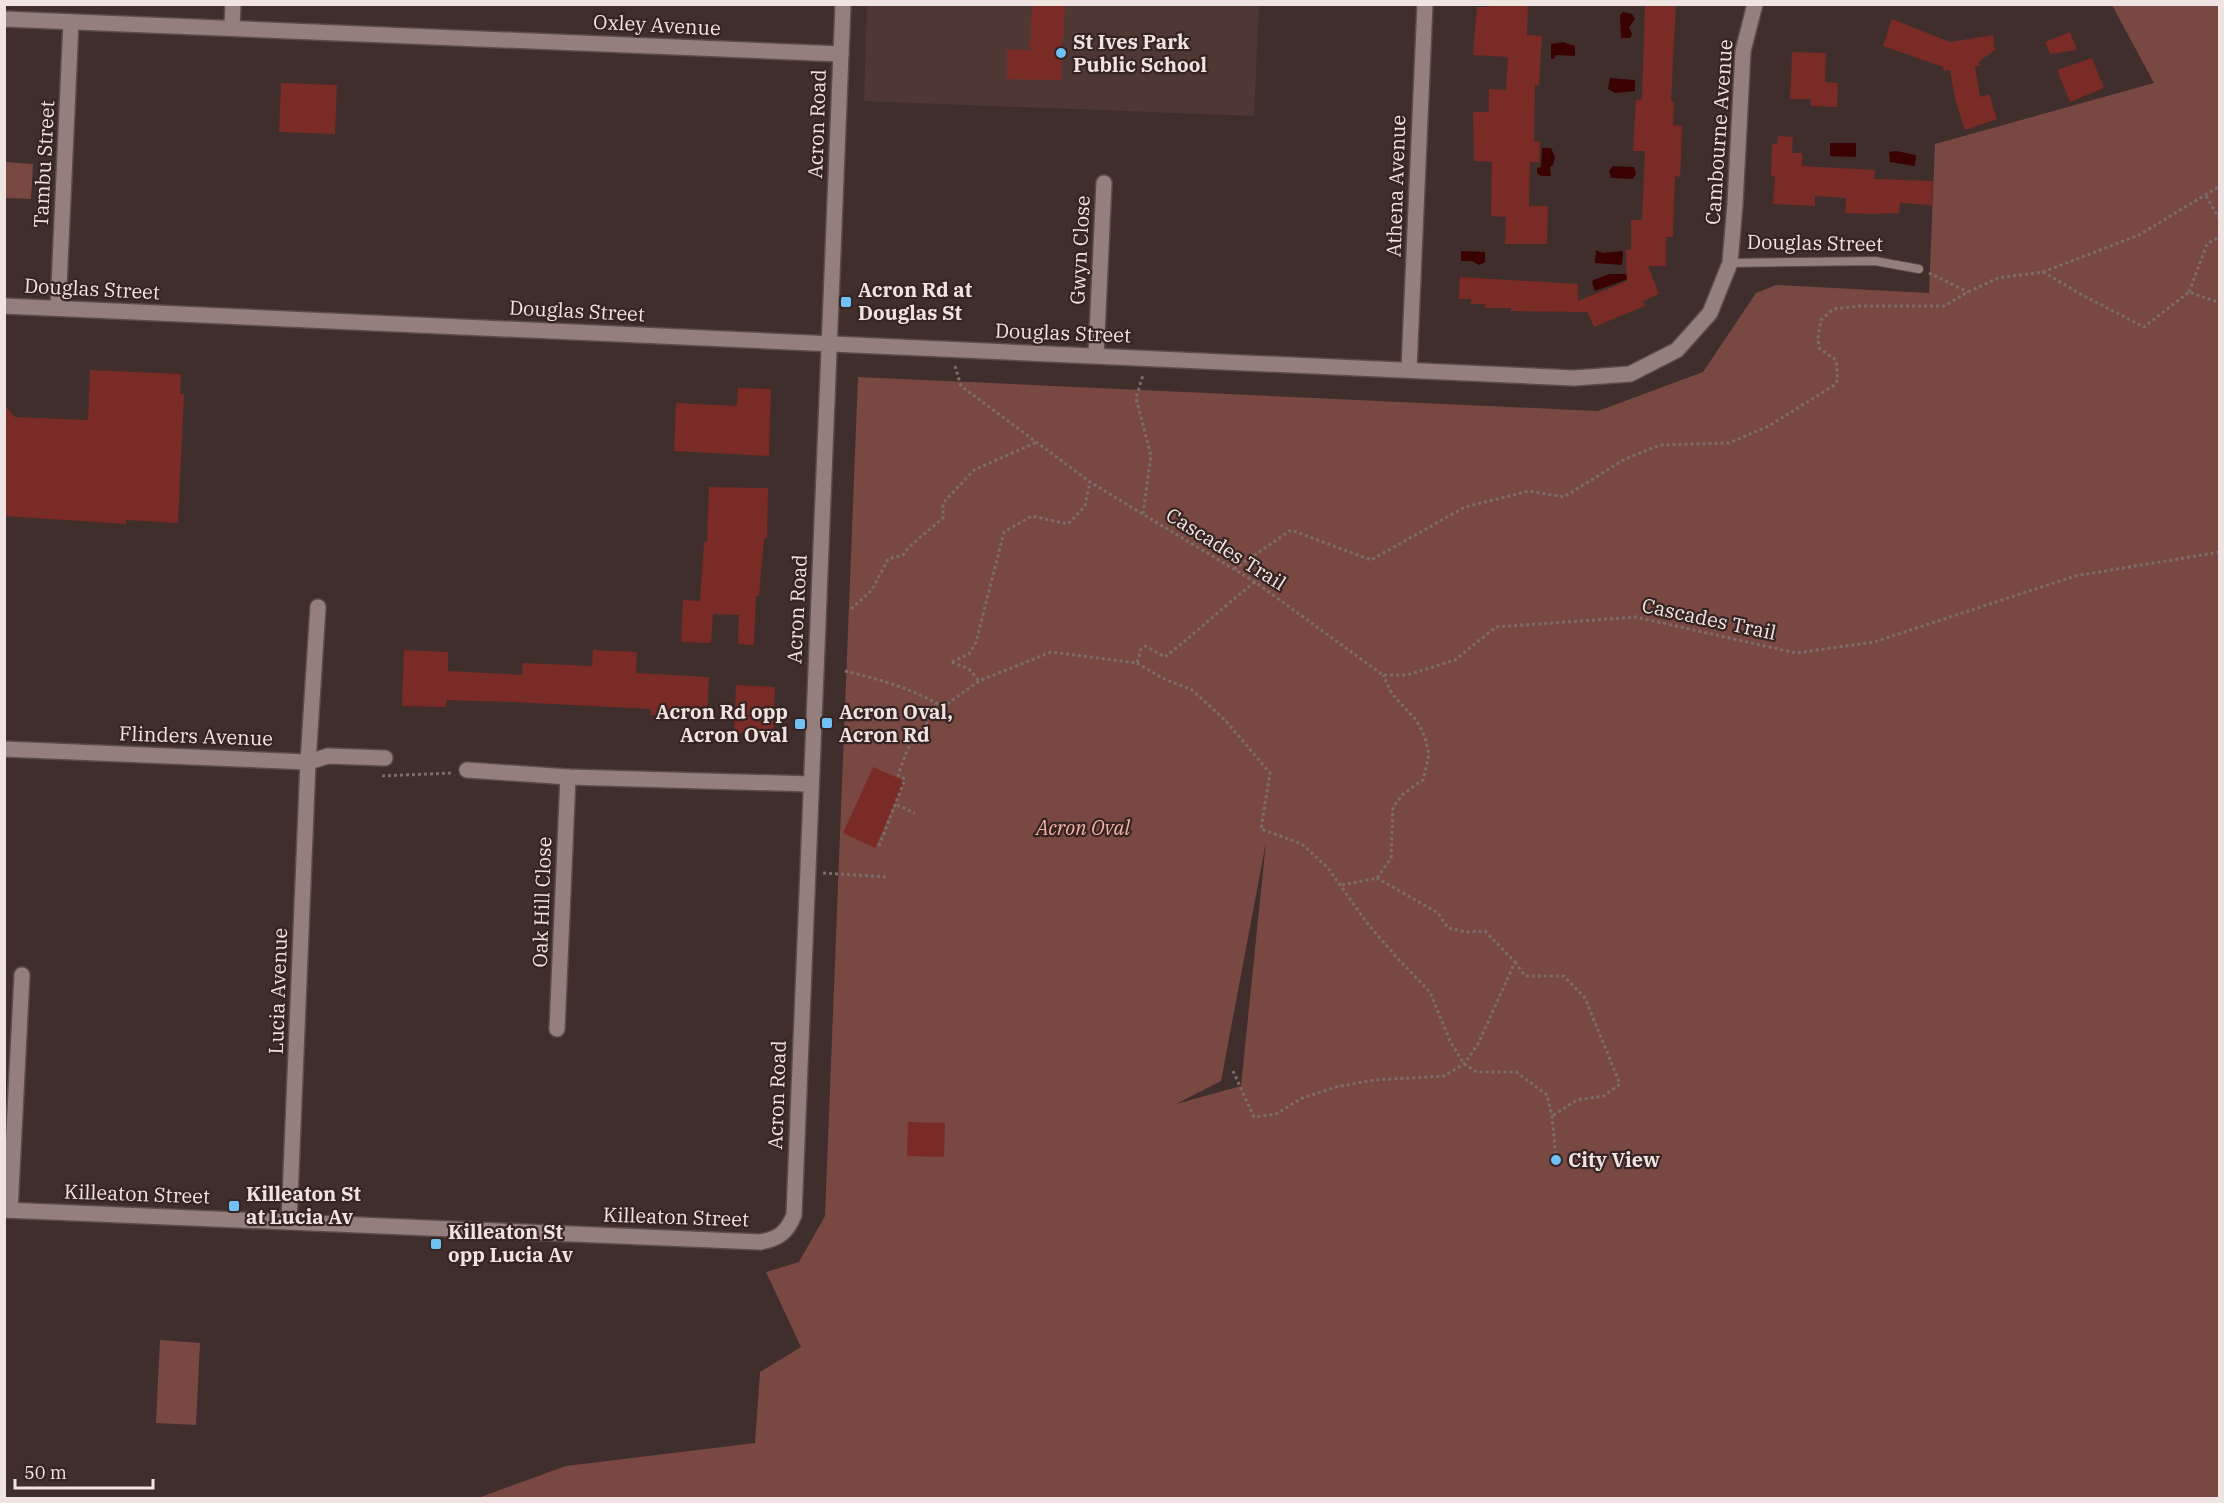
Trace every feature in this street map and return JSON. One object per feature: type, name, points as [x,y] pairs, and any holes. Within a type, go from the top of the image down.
[{"type":"street","points":[[232,27],[233,4]]},
{"type":"street","name":"Acron Road","points":[[794,1215],[843,4]]},
{"type":"street","name":"Athena Avenue","points":[[1409,369],[1425,4]]},
{"type":"street","name":"Cambourne Avenue","points":[[1730,263],[1743,51],[1755,4]]},
{"type":"street","name":"Oxley Avenue","points":[[4,19],[841,54]]},
{"type":"street","name":"Tambu Street","points":[[58,308],[71,22]]},
{"type":"street","name":"Gwyn Close","points":[[1096,355],[1104,183]]},
{"type":"street","name":"Douglas Street","points":[[4,306],[1574,378],[1630,374],[1677,350],[1710,313],[1730,263]]},
{"type":"street","name":"Lucia Avenue","points":[[289,1222],[308,762],[318,607]]},
{"type":"street","name":"Flinders Avenue","points":[[4,749],[308,762],[328,756],[385,758]]},
{"type":"street","points":[[467,770],[568,777],[810,784]]},
{"type":"street","name":"Oak Hill Close","points":[[557,1029],[568,777]]},
{"type":"street","points":[[7,1210],[22,975]]},
{"type":"street","name":"Killeaton Street","points":[[7,1210],[760,1242],[782,1236],[789,1228],[794,1215]]},
{"type":"lane","name":"Douglas Street","points":[[1730,263],[1875,261],[1919,269]]},
{"type":"path","points":[[1234,569],[1291,530],[1371,560],[1465,507],[1529,491],[1564,497],[1625,459],[1660,445],[1729,443],[1770,426],[1833,386],[1838,380],[1836,360],[1819,348],[1818,337],[1821,320],[1833,309],[1860,306],[1944,306],[1998,279],[2043,272],[2139,235],[2220,186]]},
{"type":"path","points":[[2206,196],[2220,220]]},
{"type":"path","points":[[2043,272],[2145,327],[2189,292],[2206,244],[2220,236]]},
{"type":"path","points":[[1919,269],[1968,292]]},
{"type":"path","points":[[2189,292],[2220,303]]},
{"type":"path","name":"Cascades Trail","points":[[951,350],[960,386],[1090,482],[1255,582],[1383,675],[1407,675],[1455,660],[1496,627],[1636,617],[1796,653],[1863,644],[2075,576],[2220,552]]},
{"type":"path","points":[[1143,514],[1151,456],[1136,398],[1148,358]]},
{"type":"path","points":[[851,609],[872,590],[888,559],[903,555],[943,518],[943,503],[974,470],[1037,442]]},
{"type":"path","points":[[979,681],[969,669],[952,663],[969,654],[976,642],[1004,532],[1032,516],[1068,524],[1085,506],[1090,482]]},
{"type":"path","points":[[1137,663],[1145,645],[1165,657],[1255,582]]},
{"type":"path","points":[[879,846],[897,805],[905,779],[898,775],[907,750],[925,725],[943,707],[979,681],[1051,651],[1137,663],[1162,678],[1192,690],[1225,720],[1270,773],[1261,829],[1302,844],[1328,868],[1367,923],[1430,992],[1450,1041],[1464,1064],[1478,1072],[1516,1072],[1547,1095],[1552,1116],[1556,1160]]},
{"type":"path","points":[[845,671],[882,680],[930,699],[943,707]]},
{"type":"path","points":[[1377,878],[1390,858],[1393,807],[1403,794],[1423,780],[1429,755],[1425,737],[1417,721],[1392,694],[1383,675]]},
{"type":"path","points":[[897,805],[915,813]]},
{"type":"path","points":[[807,873],[887,877]]},
{"type":"path","points":[[1342,885],[1377,878],[1438,913],[1448,928],[1467,932],[1485,932],[1515,962],[1525,976],[1564,976],[1585,998],[1620,1084],[1604,1096],[1577,1100],[1552,1116]]},
{"type":"path","points":[[1233,1071],[1254,1117],[1275,1114],[1302,1098],[1336,1087],[1374,1080],[1444,1076],[1464,1064],[1478,1044],[1515,962]]},
{"type":"shaded area","name":"St Ives Park Public School","points":[[867,5],[1259,5],[1254,116],[864,101]]},
{"type":"shaded area","points":[[1623,12],[1632,14],[1635,19],[1629,27],[1632,34],[1630,38],[1621,38],[1620,15]]},
{"type":"shaded area","points":[[1563,42],[1575,46],[1575,56],[1556,55],[1554,59],[1551,59],[1551,44]]},
{"type":"shaded area","points":[[1610,78],[1635,80],[1635,91],[1615,93],[1608,89]]},
{"type":"shaded area","points":[[1830,143],[1856,143],[1856,157],[1830,156]]},
{"type":"shaded area","points":[[1542,148],[1551,148],[1555,157],[1550,167],[1551,176],[1541,176],[1537,173],[1537,168],[1541,167]]},
{"type":"shaded area","points":[[1889,152],[1916,155],[1915,166],[1890,162]]},
{"type":"shaded area","points":[[1613,166],[1634,167],[1636,174],[1633,179],[1611,178],[1609,171]]},
{"type":"shaded area","points":[[1596,250],[1602,253],[1623,251],[1622,265],[1595,263]]},
{"type":"shaded area","points":[[1461,251],[1485,252],[1485,262],[1479,265],[1472,261],[1461,261]]},
{"type":"shaded area","points":[[1610,274],[1626,274],[1628,279],[1595,291],[1593,280]]},
{"type":"green space","name":"Acron Oval","points":[[2112,5],[2219,5],[2219,1498],[478,1498],[566,1466],[755,1443],[760,1372],[801,1347],[766,1272],[799,1262],[825,1216],[858,377],[1598,411],[1703,372],[1756,293],[1776,285],[1929,293],[1935,144],[2154,83]],"holes":[[[1266,842],[1241,1086],[1176,1104],[1221,1081]]]},
{"type":"green space","points":[[5,162],[33,164],[31,199],[5,198]]},
{"type":"green space","points":[[160,1340],[200,1343],[196,1425],[156,1423]]},
{"type":"building","points":[[1032,4],[1065,4],[1061,80],[1007,79],[1007,49],[1030,50]]},
{"type":"building","points":[[1489,4],[1528,4],[1527,35],[1542,36],[1539,85],[1535,85],[1534,141],[1540,142],[1539,162],[1530,162],[1529,206],[1548,206],[1547,244],[1505,244],[1506,217],[1491,216],[1492,162],[1474,161],[1473,112],[1489,112],[1489,89],[1506,90],[1508,57],[1473,55],[1477,7],[1489,7]]},
{"type":"building","points":[[1645,4],[1676,4],[1671,101],[1674,102],[1673,125],[1682,126],[1680,177],[1675,176],[1673,237],[1666,237],[1666,266],[1648,266],[1659,294],[1643,301],[1645,306],[1594,327],[1587,312],[1511,311],[1511,308],[1485,308],[1485,304],[1471,304],[1471,299],[1459,299],[1460,277],[1578,284],[1578,301],[1627,281],[1626,250],[1631,250],[1631,220],[1642,220],[1645,151],[1633,151],[1636,99],[1642,100]]},
{"type":"building","points":[[1892,19],[1950,42],[1993,35],[1995,50],[1978,62],[1981,66],[1975,66],[1980,97],[1989,94],[1997,119],[1965,130],[1955,99],[1950,70],[1944,71],[1943,67],[1883,46]]},
{"type":"building","points":[[2070,32],[2077,50],[2050,54],[2045,42]]},
{"type":"building","points":[[1792,52],[1826,53],[1825,82],[1838,83],[1837,107],[1811,106],[1811,99],[1790,99]]},
{"type":"building","points":[[2092,58],[2104,88],[2070,102],[2057,70]]},
{"type":"building","points":[[281,83],[337,85],[335,134],[279,132]]},
{"type":"building","points":[[1778,136],[1793,137],[1792,153],[1802,153],[1802,166],[1875,170],[1874,179],[1933,181],[1932,205],[1900,203],[1899,213],[1872,214],[1845,213],[1846,198],[1815,196],[1815,206],[1773,204],[1775,176],[1771,176],[1772,144],[1777,144]]},
{"type":"building","points":[[90,370],[181,374],[180,394],[184,394],[178,523],[126,520],[126,524],[4,516],[4,405],[15,417],[88,420]]},
{"type":"building","points":[[738,388],[771,389],[769,456],[674,451],[676,403],[737,406]]},
{"type":"building","points":[[709,487],[768,488],[767,538],[764,538],[759,596],[756,596],[754,645],[738,644],[739,615],[713,614],[711,643],[681,642],[683,600],[700,601],[704,542],[707,542]]},
{"type":"building","points":[[404,650],[448,652],[448,671],[522,675],[523,663],[592,666],[593,650],[637,652],[636,673],[709,677],[707,718],[650,715],[651,709],[513,702],[446,700],[446,707],[402,706]]},
{"type":"building","points":[[736,685],[775,687],[773,734],[734,733]]},
{"type":"building","points":[[873,767],[905,781],[875,848],[843,833]]},
{"type":"building","points":[[908,1122],[945,1123],[944,1157],[907,1156]]},
{"type":"place","name":"St Ives Park Public School","points":[[1061,53]]},
{"type":"place","name":"Acron Rd at Douglas St","points":[[846,302]]},
{"type":"place","name":"Acron Oval, Acron Rd","points":[[827,723]]},
{"type":"place","name":"Acron Rd opp Acron Oval","points":[[800,724]]},
{"type":"place","name":"City View","points":[[1556,1160]]},
{"type":"place","name":"Killeaton St at Lucia Av","points":[[234,1206]]},
{"type":"place","name":"Killeaton St opp Lucia Av","points":[[436,1244]]}]
